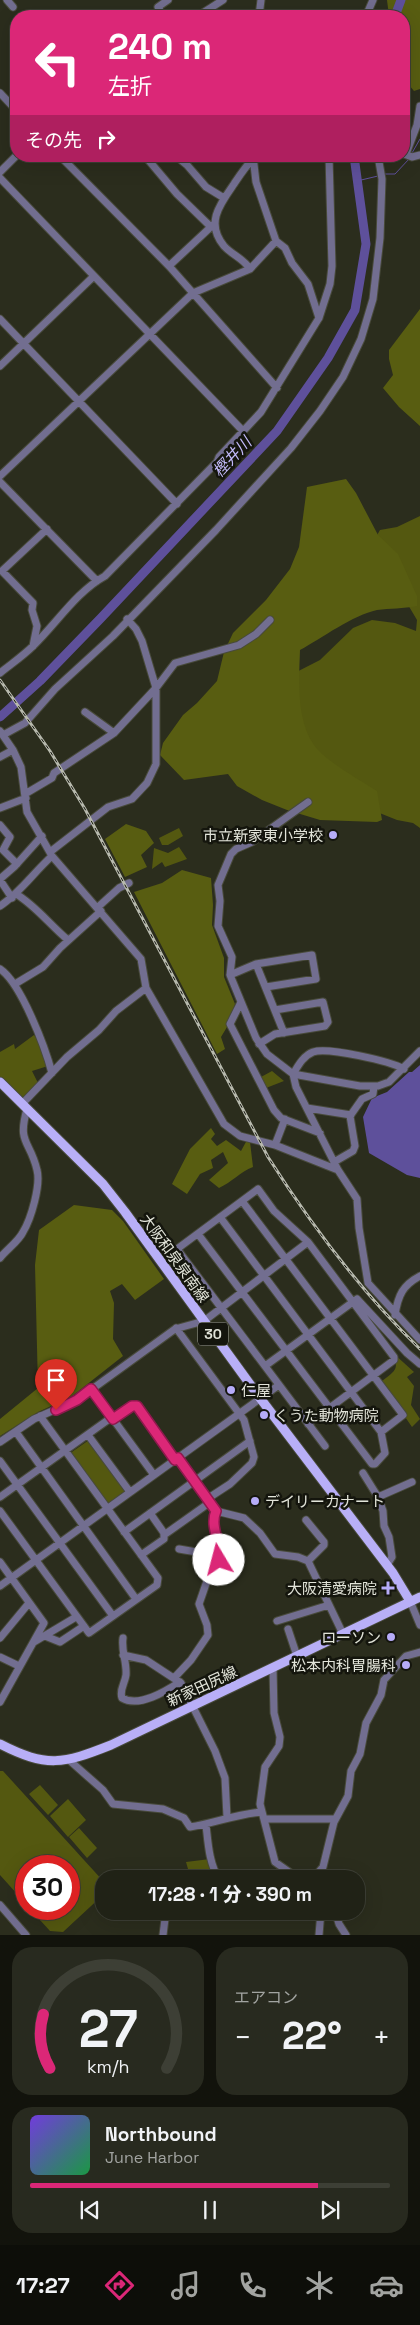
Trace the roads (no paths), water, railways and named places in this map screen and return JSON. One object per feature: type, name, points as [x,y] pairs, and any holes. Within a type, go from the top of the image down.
[{"type":"main road","name":"大阪和泉泉南線","points":[[0,1082],[103,1184],[260,1398],[387,1565],[410,1601]]},
{"type":"main road","points":[[410,1601],[420,1597]]},
{"type":"main road","name":"新家田尻線","points":[[0,1744],[22,1755],[40,1761],[69,1760],[111,1745],[410,1601]]},
{"type":"street","points":[[7,0],[13,7]]},
{"type":"street","points":[[152,0],[160,10]]},
{"type":"street","points":[[158,7],[168,0]]},
{"type":"street","points":[[207,10],[223,0]]},
{"type":"street","points":[[0,93],[10,104]]},
{"type":"street","points":[[410,155],[420,106]]},
{"type":"street","points":[[0,172],[10,162]]},
{"type":"street","points":[[66,162],[169,266],[277,388]]},
{"type":"street","points":[[150,162],[177,194],[212,226],[223,245],[232,254],[246,262],[250,268]]},
{"type":"street","points":[[183,162],[206,187],[224,198]]},
{"type":"street","points":[[169,266],[212,226],[215,213],[249,162]]},
{"type":"street","points":[[254,162],[256,182],[276,242],[285,248],[292,263],[308,284],[319,318]]},
{"type":"street","points":[[0,673],[33,646],[70,605],[105,576],[177,504],[217,462],[260,412],[277,388],[319,318],[330,284],[332,266],[329,162]]},
{"type":"street","points":[[338,1170],[276,1145],[240,1136],[224,1124],[146,988],[141,959],[51,854],[27,812],[21,767],[13,750],[1,733],[25,723],[55,689],[113,636],[127,619],[216,530],[291,448],[320,412],[343,377],[361,340],[373,299],[381,228],[382,179],[379,162]]},
{"type":"street","points":[[0,178],[243,431]]},
{"type":"street","points":[[0,476],[192,293],[250,268],[276,242]]},
{"type":"street","points":[[0,366],[94,276]]},
{"type":"street","points":[[0,319],[177,504]]},
{"type":"street","points":[[0,482],[97,581]]},
{"type":"street","points":[[33,646],[37,626],[32,610],[33,603],[2,571],[46,529]]},
{"type":"street","points":[[0,906],[14,896],[32,873],[51,854],[108,807],[132,799],[147,783],[156,764],[156,688],[142,640],[136,629],[127,619]]},
{"type":"street","points":[[0,808],[26,796],[52,778],[54,773],[114,733],[156,688],[174,663],[239,645],[256,634],[270,620]]},
{"type":"street","points":[[85,712],[114,733]]},
{"type":"street","points":[[0,757],[13,750]]},
{"type":"street","points":[[308,802],[252,842],[236,849],[231,854],[218,885],[220,901],[218,926],[232,957],[230,975],[259,1044],[273,1060],[293,1074],[360,1086],[374,1086],[389,1082],[404,1070],[420,1051]]},
{"type":"street","points":[[0,825],[10,838],[3,850],[16,864]]},
{"type":"street","points":[[42,836],[0,880],[14,896],[29,902],[39,915],[68,940]]},
{"type":"street","points":[[15,984],[43,967],[119,888],[129,883]]},
{"type":"street","points":[[230,975],[256,964],[312,956],[316,979],[266,987]]},
{"type":"street","points":[[256,964],[284,1032]]},
{"type":"street","points":[[0,969],[15,984],[47,1053],[52,1073]]},
{"type":"street","points":[[0,1258],[24,1232],[38,1186],[37,1169],[22,1133],[24,1106],[52,1073],[99,1030],[116,1011],[146,988]]},
{"type":"street","points":[[241,1002],[230,1024],[274,1110],[285,1119],[320,1133]]},
{"type":"street","points":[[259,1044],[274,1034],[325,1026],[328,1022],[323,1002],[275,1010]]},
{"type":"street","points":[[404,1070],[385,1061],[322,1050],[307,1055],[293,1074],[296,1087],[338,1170],[357,1199],[359,1228],[368,1283],[420,1340]]},
{"type":"street","points":[[334,1162],[353,1151],[351,1115],[362,1099],[373,1094],[374,1086]]},
{"type":"street","points":[[307,1108],[351,1115]]},
{"type":"street","points":[[276,1145],[285,1119]]},
{"type":"street","points":[[308,1424],[394,1360],[394,1357],[308,1242],[274,1210],[258,1189],[177,1249],[308,1424],[325,1446]]},
{"type":"street","points":[[242,1201],[403,1415],[381,1432]]},
{"type":"street","points":[[198,1234],[372,1464],[375,1464],[384,1456],[381,1432],[220,1218]]},
{"type":"street","points":[[0,1442],[40,1416],[72,1402],[176,1328],[204,1321],[308,1242]]},
{"type":"street","points":[[395,1314],[397,1300],[403,1288],[420,1276]]},
{"type":"street","points":[[265,1366],[357,1299],[407,1353],[420,1364]]},
{"type":"street","points":[[141,1555],[164,1539],[164,1535],[230,1484],[252,1463],[254,1457],[244,1420],[176,1328]]},
{"type":"street","points":[[0,1586],[279,1385]]},
{"type":"street","points":[[91,1389],[154,1475]]},
{"type":"street","points":[[0,1497],[112,1418],[132,1406],[137,1406],[216,1511],[244,1518],[260,1533],[275,1554],[298,1558],[308,1562],[343,1634]]},
{"type":"street","points":[[0,1511],[89,1633],[157,1585],[158,1578],[40,1416]]},
{"type":"street","points":[[16,1432],[136,1600]]},
{"type":"street","points":[[88,1435],[130,1492]]},
{"type":"street","points":[[124,1532],[250,1440]]},
{"type":"street","points":[[0,1460],[112,1616]]},
{"type":"street","points":[[363,1473],[378,1497],[383,1511],[384,1526],[389,1537],[392,1557],[387,1565]]},
{"type":"street","points":[[378,1497],[412,1482]]},
{"type":"street","points":[[123,1638],[126,1674],[121,1693],[125,1700],[150,1697],[177,1680],[208,1635],[207,1625],[199,1604],[208,1578],[220,1556],[214,1526],[216,1511]]},
{"type":"street","points":[[150,1513],[164,1535]]},
{"type":"street","points":[[306,1520],[324,1542],[324,1545],[308,1562]]},
{"type":"street","points":[[179,1549],[220,1556]]},
{"type":"street","points":[[0,1562],[44,1624],[48,1634],[60,1642],[84,1626]]},
{"type":"street","points":[[410,1601],[420,1625]]},
{"type":"street","points":[[0,1638],[29,1603]]},
{"type":"street","points":[[277,1621],[329,1605]]},
{"type":"street","points":[[31,1644],[76,1617]]},
{"type":"street","points":[[0,1702],[44,1624]]},
{"type":"street","points":[[288,1629],[297,1656]]},
{"type":"street","points":[[320,1870],[323,1867],[335,1819],[348,1796],[351,1771],[360,1754],[366,1723],[381,1695],[384,1680],[406,1656],[420,1652]]},
{"type":"street","points":[[123,1655],[146,1660],[177,1680],[194,1705],[215,1751],[224,1778],[227,1817]]},
{"type":"street","points":[[0,1657],[19,1666]]},
{"type":"street","points":[[273,1668],[274,1713],[280,1737],[279,1746],[265,1767],[260,1804],[275,1862],[286,1870]]},
{"type":"street","points":[[69,1760],[103,1790],[113,1804],[163,1810],[184,1818],[190,1827],[218,1822],[227,1817],[264,1816],[335,1819]]},
{"type":"street","points":[[206,1825],[216,1870]]},
{"type":"street","points":[[0,1905],[26,1935]]},
{"type":"street","points":[[163,1935],[165,1920]]},
{"type":"street","points":[[317,1934],[319,1920]]},
{"type":"street","points":[[338,1920],[346,1935]]},
{"type":"waterway","name":"樫井川","points":[[397,10],[401,0]]},
{"type":"waterway","points":[[412,153],[420,139]]},
{"type":"waterway","name":"樫井川","points":[[0,717],[40,681],[277,431],[328,358],[355,310],[366,244],[355,162]]},
{"type":"waterway","points":[[385,174],[395,174],[406,162]]},
{"type":"waterway","points":[[357,181],[378,176]]},
{"type":"railway","points":[[0,680],[50,751],[85,809],[268,1157],[338,1257],[378,1305],[420,1349]]},
{"type":"place","name":"市立新家東小学校","points":[[333,835]]},
{"type":"place","name":"仁屋","points":[[231,1390]]},
{"type":"place","name":"くうた動物病院","points":[[264,1415]]},
{"type":"place","name":"デイリーカナート","points":[[255,1501]]},
{"type":"place","name":"大阪清愛病院","points":[[388,1588]]},
{"type":"place","name":"ローソン","points":[[391,1637]]},
{"type":"place","name":"松本内科胃腸科","points":[[406,1665]]}]
